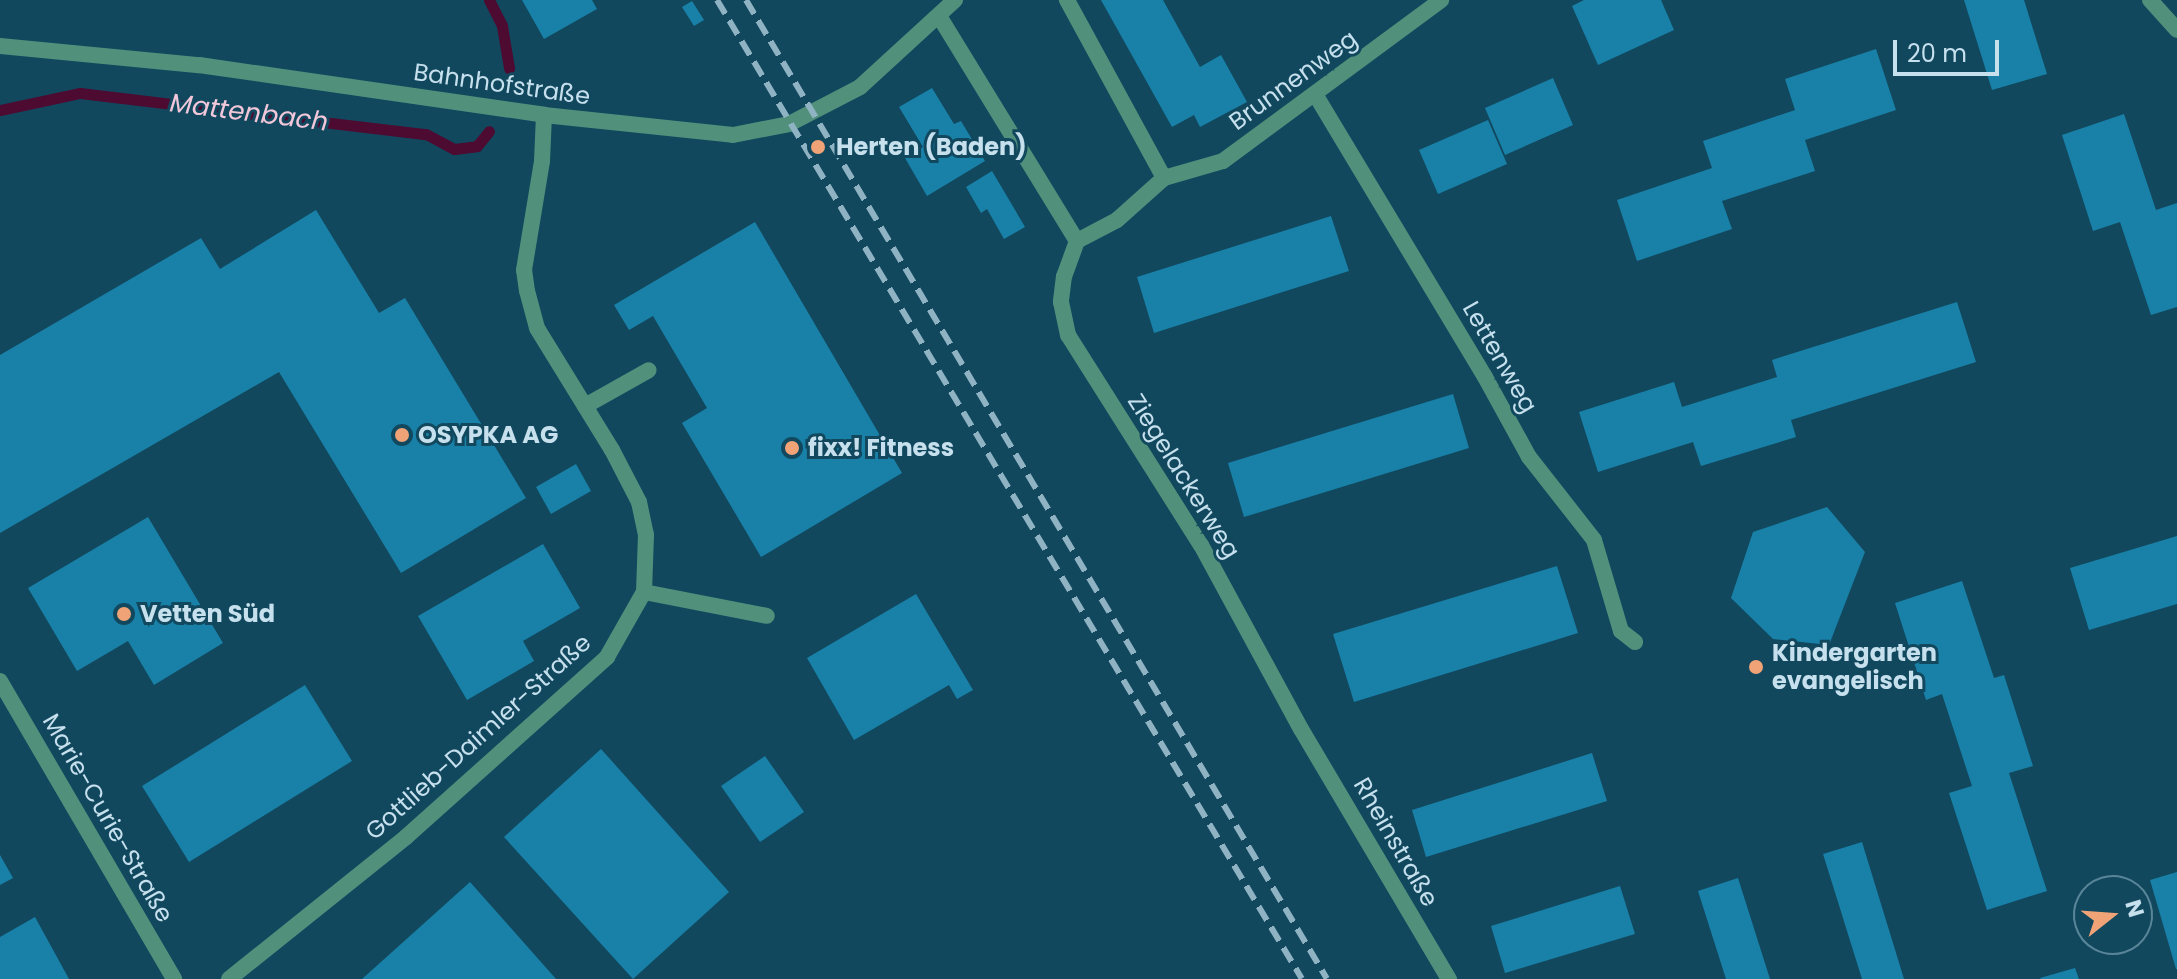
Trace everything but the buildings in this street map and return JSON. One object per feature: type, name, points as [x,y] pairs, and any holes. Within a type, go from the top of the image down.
[{"type":"street","name":"Bahnhofstraße","points":[[0,46],[199,65],[544,115],[733,135],[789,124],[860,87],[955,0]]},
{"type":"street","points":[[939,16],[1077,241],[1117,220],[1164,178],[1067,0]]},
{"type":"street","name":"Brunnenweg","points":[[1164,178],[1223,161],[1441,0]]},
{"type":"street","points":[[2150,0],[2177,30]]},
{"type":"street","name":"Lettenweg","points":[[1315,94],[1477,363],[1529,457],[1594,540],[1621,631],[1635,642]]},
{"type":"street","name":"Gottlieb-Daimler-Straße","points":[[229,979],[406,837],[607,657],[644,592],[646,535],[639,502],[537,328],[527,291],[524,270],[542,161],[544,115]]},
{"type":"street","name":"Ziegelackerweg","points":[[1077,241],[1064,276],[1061,302],[1068,335],[1201,545],[1301,729]]},
{"type":"street","points":[[585,406],[649,370]]},
{"type":"street","points":[[644,592],[767,616]]},
{"type":"street","name":"Marie-Curie-Straße","points":[[0,681],[174,979]]},
{"type":"street","name":"Rheinstraße","points":[[1301,729],[1449,979]]},
{"type":"waterway","name":"Mattenbach","points":[[489,0],[502,26],[509,68]]},
{"type":"waterway","name":"Mattenbach","points":[[0,110],[80,93],[426,134],[454,149],[477,146],[489,131]]},
{"type":"railway","points":[[717,0],[1302,979]]},
{"type":"railway","points":[[746,0],[1327,979]]},
{"type":"place","name":"Herten (Baden)","points":[[818,147]]},
{"type":"place","name":"OSYPKA AG","points":[[402,435]]},
{"type":"place","name":"fixx! Fitness","points":[[792,448]]},
{"type":"place","name":"Vetten Süd","points":[[124,614]]},
{"type":"place","name":"Kindergarten evangelisch","points":[[1756,667]]}]
